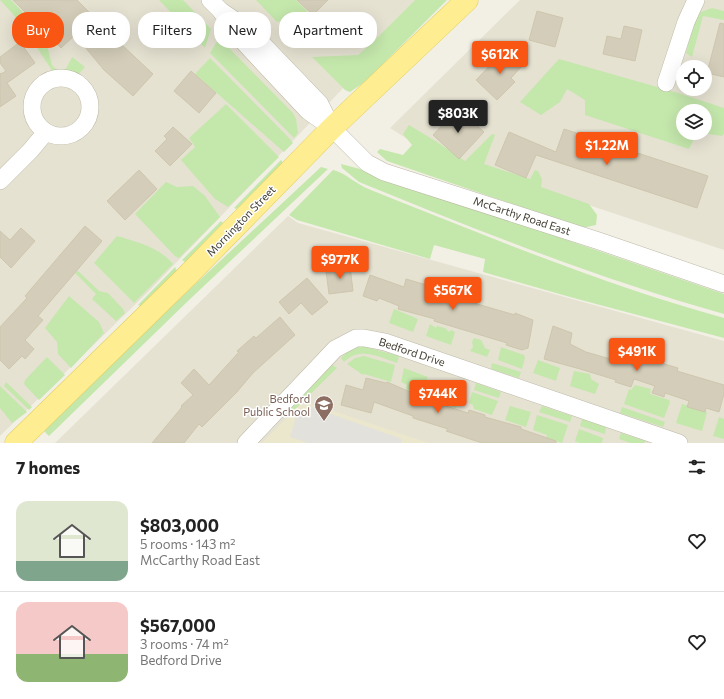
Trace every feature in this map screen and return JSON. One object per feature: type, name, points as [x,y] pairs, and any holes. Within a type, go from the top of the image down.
[{"type":"main road","name":"Mornington Street","points":[[16,443],[188,275],[332,128],[467,0]]},
{"type":"street","points":[[666,83],[686,22],[696,0]]},
{"type":"street","name":"McCarthy Road East","points":[[221,4],[236,34],[308,111],[332,128],[367,163],[384,172],[599,241],[724,284]]},
{"type":"street","points":[[0,181],[30,151],[46,132]]},
{"type":"street","name":"Bedford Drive","points":[[246,443],[335,349],[356,338],[384,342],[679,443]]},
{"type":"shaded area","points":[[0,0],[427,0],[148,292],[0,436]]},
{"type":"shaded area","points":[[520,0],[724,0],[724,250],[426,151],[390,128]]},
{"type":"shaded area","points":[[288,216],[298,223],[724,341],[724,443],[55,443]]},
{"type":"shaded area","name":"Bedford Public School","points":[[304,401],[428,443],[262,443]]},
{"type":"shaded area","name":"Bedford Public School","points":[[311,407],[402,439],[401,443],[308,443],[290,437],[297,414],[308,417]]},
{"type":"green space","points":[[0,0],[11,0],[23,12],[12,13]]},
{"type":"green space","points":[[159,0],[183,0],[195,12],[170,12]]},
{"type":"green space","points":[[256,0],[296,0],[307,11],[279,12],[279,21],[277,22],[271,16],[271,12],[267,12]]},
{"type":"green space","points":[[415,0],[447,0],[366,81],[350,92],[345,90],[312,57],[358,55],[366,48],[377,48],[377,38]]},
{"type":"green space","points":[[712,8],[724,11],[724,20],[703,16],[692,57],[686,53],[695,17],[701,12]]},
{"type":"green space","points":[[206,24],[211,29],[206,45]]},
{"type":"green space","points":[[214,46],[214,48],[229,48],[293,113],[296,119],[298,133],[294,138],[210,53]]},
{"type":"green space","points":[[37,48],[48,48],[52,65],[58,71],[66,69],[72,57],[85,67],[76,77],[55,75]]},
{"type":"green space","points":[[210,58],[290,139],[293,143],[284,152],[195,74]]},
{"type":"green space","points":[[559,59],[676,92],[676,96],[687,96],[712,104],[676,104],[676,140],[694,140],[689,149],[585,115],[585,100],[567,89],[560,102],[541,115],[520,102]]},
{"type":"green space","points":[[226,104],[279,157],[228,207],[215,199],[181,160],[195,147],[189,138]]},
{"type":"green space","points":[[712,104],[724,108],[724,134],[722,136],[712,135]]},
{"type":"green space","points":[[409,125],[465,161],[492,134],[495,135],[484,164],[530,179],[535,170],[538,171],[542,179],[541,187],[589,204],[597,215],[596,225],[582,228],[387,161],[377,152],[380,149],[403,155],[412,145],[403,134]]},
{"type":"green space","points":[[281,160],[283,163],[237,209],[234,208]]},
{"type":"green space","points":[[341,164],[360,169],[724,294],[724,314],[631,286],[585,270],[449,218],[359,182],[342,168]]},
{"type":"green space","points":[[321,167],[328,169],[188,301],[49,436],[44,431],[159,318]]},
{"type":"green space","points":[[333,170],[366,188],[543,258],[678,305],[724,318],[724,338],[483,272],[485,259],[434,245],[430,259],[297,220],[289,215]]},
{"type":"green space","points":[[166,182],[177,187],[193,186],[205,196],[220,217],[179,258],[175,256],[135,214]]},
{"type":"green space","points":[[221,221],[223,223],[185,262],[182,260]]},
{"type":"green space","points":[[117,236],[154,249],[173,264],[134,303],[94,263]]},
{"type":"green space","points":[[175,267],[177,271],[141,306],[138,305]]},
{"type":"green space","points":[[78,271],[99,291],[108,293],[125,313],[116,321],[92,299],[96,294],[75,273]]},
{"type":"green space","points":[[69,296],[99,322],[104,333],[71,368],[58,354],[57,342],[45,328]]},
{"type":"green space","points":[[394,309],[418,319],[413,332],[389,323]]},
{"type":"green space","points":[[430,324],[436,328],[437,326],[445,328],[449,332],[451,330],[455,332],[451,345],[426,336]]},
{"type":"green space","points":[[474,338],[481,340],[485,348],[490,350],[487,357],[470,351],[473,347],[472,342]]},
{"type":"green space","points":[[358,347],[366,347],[399,356],[397,363],[370,354],[356,355],[350,357],[344,362],[341,358],[349,350]]},
{"type":"green space","points":[[501,347],[524,355],[525,358],[522,369],[498,360]]},
{"type":"green space","points":[[364,356],[395,365],[391,382],[364,374],[363,375],[347,364],[355,358]]},
{"type":"green space","points":[[47,357],[65,375],[39,400],[24,384],[25,380]]},
{"type":"green space","points":[[538,360],[560,368],[556,381],[533,373]]},
{"type":"green space","points":[[492,363],[521,372],[519,378],[491,369]]},
{"type":"green space","points":[[332,365],[337,368],[293,411],[290,407]]},
{"type":"green space","points":[[404,368],[428,377],[418,394],[406,389],[407,385],[401,382]]},
{"type":"green space","points":[[574,371],[590,374],[591,379],[599,384],[595,394],[570,386]]},
{"type":"green space","points":[[6,382],[32,407],[29,410],[4,386]]},
{"type":"green space","points":[[442,382],[462,389],[456,408],[440,403],[441,400],[437,398]]},
{"type":"green space","points":[[476,383],[501,392],[499,398],[474,390]]},
{"type":"green space","points":[[635,385],[651,389],[650,394],[669,400],[670,402],[664,418],[624,404],[629,389],[631,390]]},
{"type":"green space","points":[[0,386],[27,412],[12,423],[0,408]]},
{"type":"green space","points":[[472,392],[498,401],[492,415],[474,409],[473,405],[469,403]]},
{"type":"green space","points":[[682,404],[707,412],[702,431],[676,423]]},
{"type":"green space","points":[[510,406],[531,412],[526,427],[505,420]]},
{"type":"green space","points":[[542,406],[572,416],[570,422],[539,412]]},
{"type":"green space","points":[[622,407],[665,422],[663,427],[620,413]]},
{"type":"green space","points":[[537,415],[568,425],[562,443],[546,439],[547,435],[533,430]]},
{"type":"green space","points":[[719,417],[724,419],[724,439],[713,436]]},
{"type":"green space","points":[[582,419],[606,427],[605,434],[580,426]]},
{"type":"green space","points":[[579,429],[603,438],[602,443],[579,443],[575,441]]},
{"type":"green space","points":[[621,433],[646,441],[644,443],[630,443],[619,439]]},
{"type":"building","points":[[13,0],[77,0],[89,12],[72,12],[72,38],[64,45],[64,12],[25,12]]},
{"type":"building","points":[[297,0],[328,0],[316,12],[310,12]]},
{"type":"building","points":[[537,11],[563,18],[555,47],[529,40]]},
{"type":"building","points":[[720,23],[724,24],[724,77],[712,74],[712,60],[710,60]]},
{"type":"building","points":[[624,26],[642,30],[635,61],[603,54],[607,36],[621,39]]},
{"type":"building","points":[[12,48],[24,48],[35,63],[7,83],[16,96],[0,107],[0,73],[1,74],[6,71],[0,63],[0,57]]},
{"type":"building","points":[[86,48],[125,48],[153,74],[133,96],[104,70]]},
{"type":"building","points":[[505,50],[522,66],[511,78],[515,82],[497,100],[476,80]]},
{"type":"building","points":[[191,71],[216,93],[199,113],[174,91]]},
{"type":"building","points":[[458,108],[484,132],[459,159],[433,135]]},
{"type":"building","points":[[173,127],[192,144],[170,166],[155,151],[167,139],[164,136]]},
{"type":"building","points":[[564,129],[708,176],[697,208],[536,155],[526,178],[495,165],[509,132],[556,152]]},
{"type":"building","points":[[139,170],[157,189],[125,220],[107,201]]},
{"type":"building","points":[[85,226],[102,241],[38,316],[43,320],[25,340],[34,349],[25,359],[22,356],[9,369],[0,360],[0,327],[27,298],[25,296]]},
{"type":"building","points":[[21,228],[35,241],[11,268],[0,257],[0,231],[10,240]]},
{"type":"building","points":[[350,266],[353,291],[329,294],[326,271]]},
{"type":"building","points":[[370,275],[404,287],[406,279],[461,295],[460,299],[515,315],[515,313],[533,320],[528,348],[522,350],[506,345],[507,343],[434,321],[435,319],[398,309],[399,306],[379,298],[377,301],[363,296]]},
{"type":"building","points":[[307,278],[328,302],[312,315],[301,303],[289,314],[279,302]]},
{"type":"building","points":[[280,317],[295,335],[253,373],[236,393],[202,427],[199,424],[184,443],[152,443],[182,407],[181,406],[193,395],[181,383],[194,369],[209,385],[239,352],[237,351],[254,336],[256,338]]},
{"type":"building","points":[[553,326],[572,333],[570,344],[586,352],[621,362],[627,341],[645,346],[641,357],[678,368],[677,371],[724,385],[724,394],[719,412],[706,408],[705,412],[687,407],[689,401],[665,393],[664,397],[652,393],[655,386],[634,379],[631,387],[615,382],[616,380],[544,359]]},
{"type":"building","points":[[366,378],[387,382],[415,394],[414,396],[468,413],[469,410],[485,415],[485,417],[521,427],[521,429],[556,441],[556,443],[482,443],[446,431],[448,429],[413,418],[413,416],[374,402],[371,413],[341,405],[346,385],[363,390]]},
{"type":"place","name":"Bedford Public School","points":[[324,422]]}]
